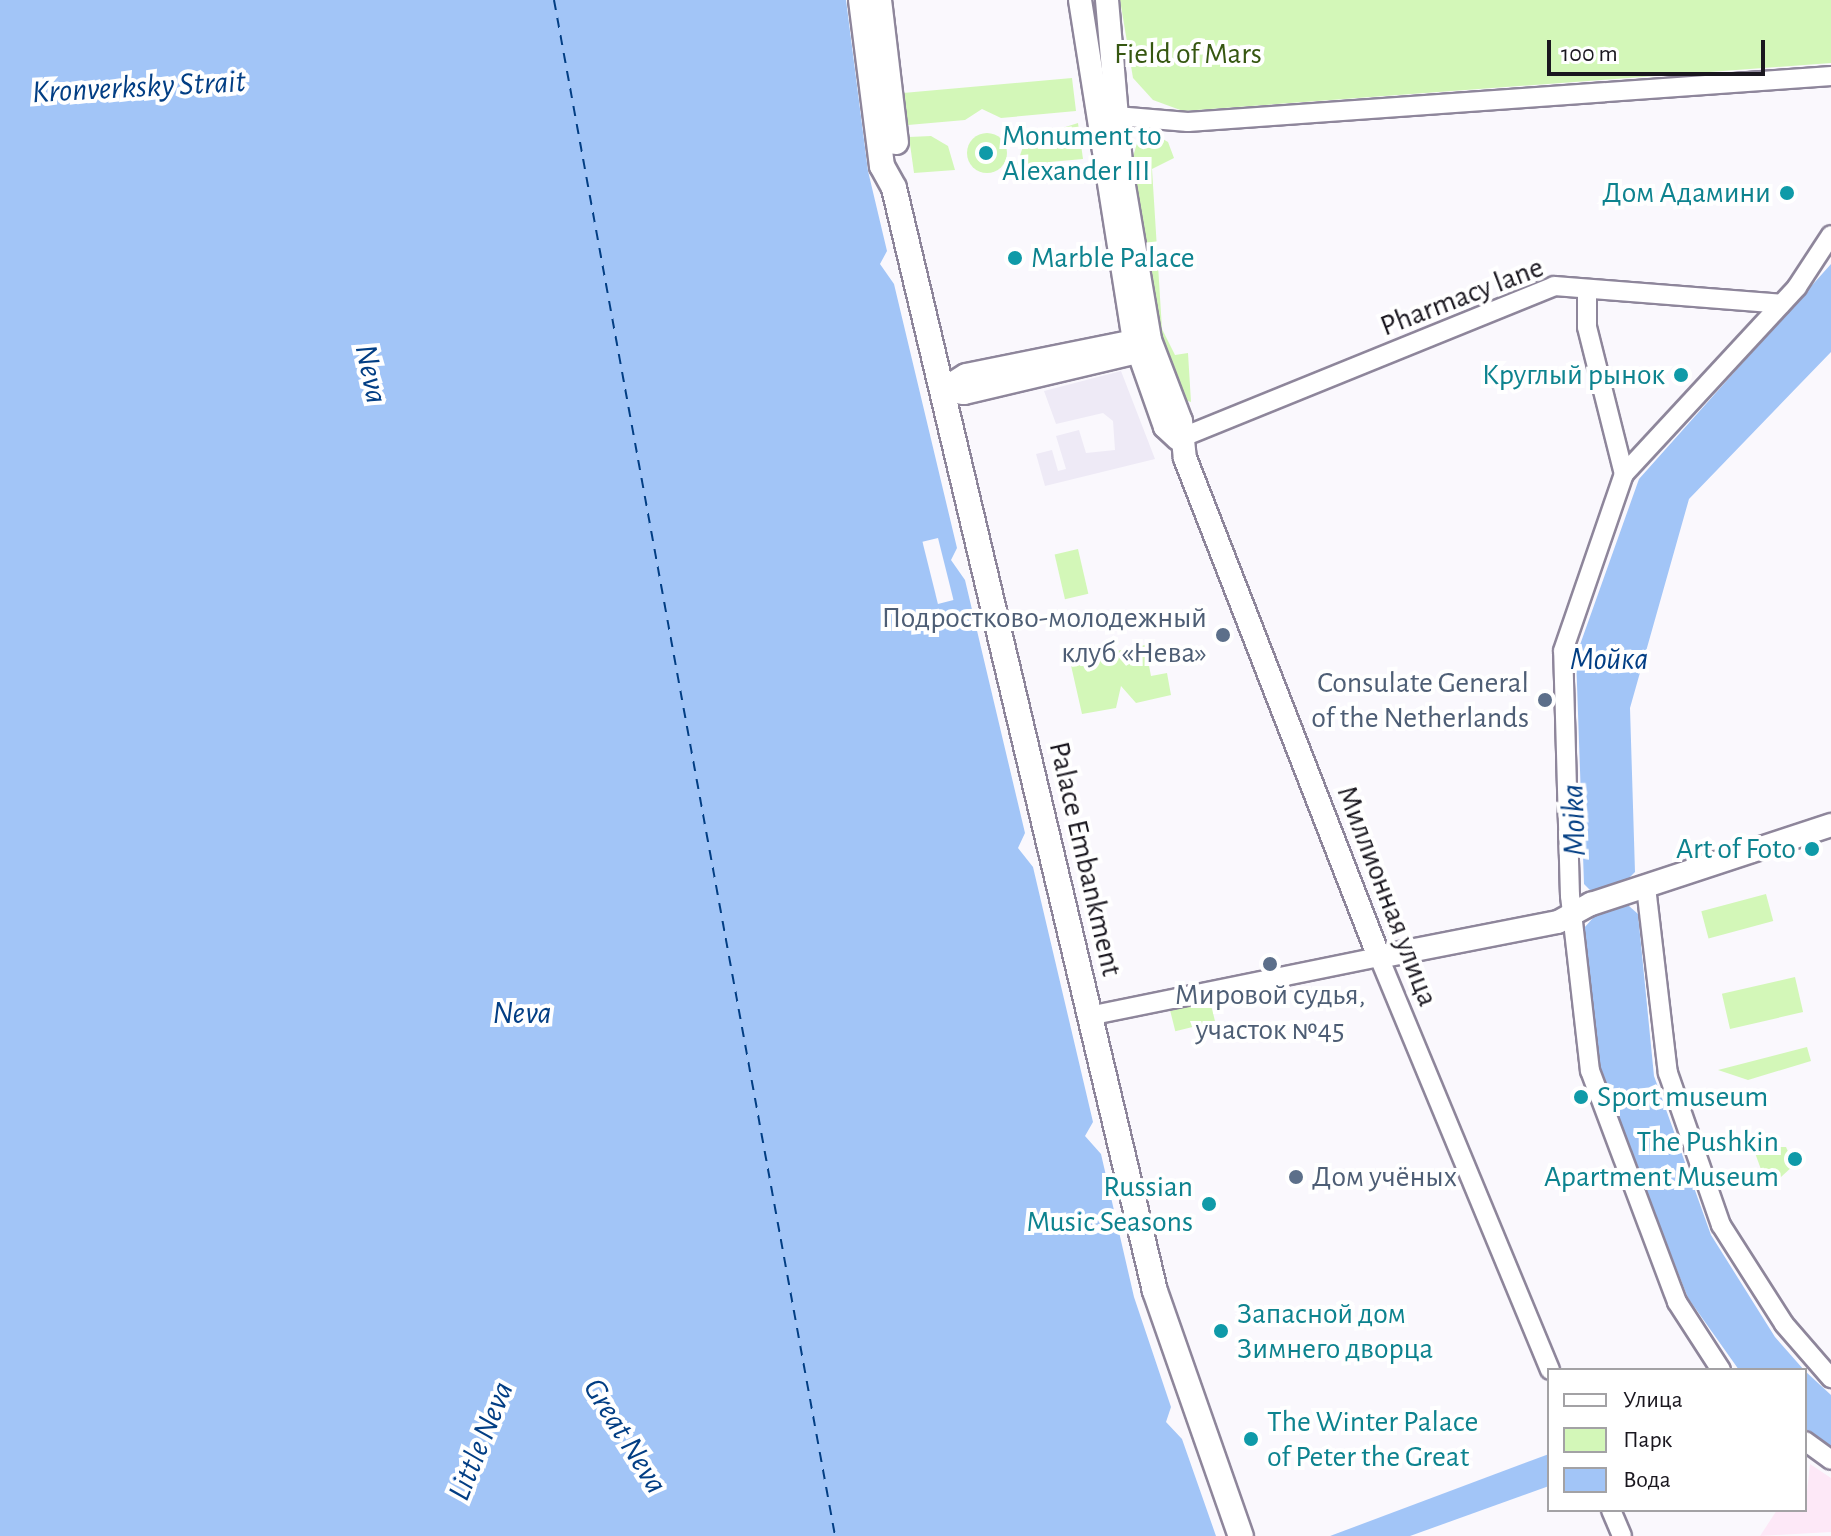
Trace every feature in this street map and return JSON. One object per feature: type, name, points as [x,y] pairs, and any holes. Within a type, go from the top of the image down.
[{"type":"main road","name":"Palace Embankment","points":[[861,0],[882,166],[894,188],[1155,1291],[1241,1536]]},
{"type":"main road","points":[[879,0],[898,165],[894,188]]},
{"type":"street","name":"Миллионная улица","points":[[1080,0],[1107,114],[1140,343],[1181,421],[1178,439],[1379,957],[1549,1368]]},
{"type":"street","name":"Миллионная улица","points":[[1107,0],[1107,114]]},
{"type":"street","points":[[1107,114],[1188,122],[1831,76]]},
{"type":"street","points":[[1720,1368],[1677,1302],[1596,1089],[1563,651],[1624,474],[1781,304],[1831,235]]},
{"type":"street","name":"Pharmacy lane","points":[[1178,439],[1554,286],[1781,304]]},
{"type":"street","points":[[1587,289],[1587,327],[1624,474]]},
{"type":"street","points":[[942,390],[964,393],[1140,343]]},
{"type":"street","points":[[1089,1016],[1379,957],[1581,909],[1831,825]]},
{"type":"street","points":[[1638,890],[1668,1073],[1721,1225],[1784,1324],[1831,1378]]},
{"type":"street","points":[[1807,1442],[1831,1460]]},
{"type":"street","points":[[1612,1512],[1622,1536]]},
{"type":"shaded area","points":[[1121,371],[1155,459],[1045,486],[1036,454],[1052,450],[1058,471],[1066,469],[1056,436],[1079,430],[1086,453],[1115,450],[1113,421],[1103,413],[1056,424],[1044,391]]},
{"type":"shaded area","points":[[1810,1464],[1831,1478],[1831,1532],[1760,1536],[1776,1512],[1807,1512]]},
{"type":"green space","name":"Field of Mars","points":[[1120,0],[1831,0],[1831,63],[1183,111],[1153,100],[1133,78]]},
{"type":"green space","points":[[1072,78],[1076,111],[1001,118],[982,109],[965,120],[908,125],[903,93]]},
{"type":"green space","points":[[1078,123],[1083,159],[1017,165],[1025,140]]},
{"type":"green space","points":[[987,133],[1001,139],[1007,153],[1001,167],[987,173],[973,167],[967,153],[973,139]]},
{"type":"green space","points":[[1154,134],[1168,142],[1174,158],[1152,169],[1162,329],[1175,355],[1188,353],[1191,402],[1184,400],[1155,316],[1132,160],[1138,140]]},
{"type":"green space","points":[[931,136],[948,146],[955,170],[914,173],[909,137]]},
{"type":"green space","points":[[1078,549],[1088,594],[1065,599],[1055,554]]},
{"type":"green space","points":[[1145,645],[1151,676],[1167,673],[1171,695],[1136,703],[1121,686],[1116,708],[1082,714],[1070,661]]},
{"type":"green space","points":[[1766,894],[1773,921],[1709,938],[1701,911]]},
{"type":"green space","points":[[1795,977],[1803,1012],[1730,1029],[1722,994]]},
{"type":"green space","points":[[1210,1001],[1215,1021],[1175,1031],[1170,1011]]},
{"type":"green space","points":[[1807,1047],[1811,1061],[1748,1080],[1718,1070]]},
{"type":"green space","points":[[1786,1147],[1794,1165],[1768,1189],[1754,1150]]},
{"type":"water","name":"Neva","points":[[0,0],[846,0],[868,171],[887,251],[880,264],[894,284],[957,548],[951,560],[965,580],[1025,833],[1018,848],[1033,867],[1093,1122],[1085,1136],[1101,1154],[1134,1297],[1171,1407],[1166,1422],[1182,1439],[1216,1536],[0,1536]]},
{"type":"water","name":"Мойка","points":[[1831,264],[1831,352],[1689,499],[1630,708],[1635,872],[1627,880],[1629,906],[1638,914],[1654,1076],[1711,1235],[1775,1337],[1802,1368],[1738,1368],[1688,1298],[1599,1071],[1584,928],[1593,918],[1591,891],[1584,884],[1576,656],[1639,479]]},
{"type":"water","points":[[1807,1373],[1831,1395],[1831,1448],[1807,1430]]},
{"type":"water","points":[[1547,1455],[1547,1487],[1410,1536],[1330,1536]]},
{"type":"pier","points":[[938,538],[953,600],[938,604],[922,542]]},
{"type":"ferry route","points":[[554,0],[835,1536]]},
{"type":"place","name":"Monument to Alexander III","points":[[986,153]]},
{"type":"place","name":"Дом Адамини","points":[[1787,193]]},
{"type":"place","name":"Marble Palace","points":[[1015,258]]},
{"type":"place","name":"Круглый рынок","points":[[1681,375]]},
{"type":"place","name":"Подростково-молодежный клуб «Нева»","points":[[1223,635]]},
{"type":"place","name":"Consulate General of the Netherlands","points":[[1545,700]]},
{"type":"place","name":"Art of Foto","points":[[1812,849]]},
{"type":"place","name":"Мировой судья, участок №45","points":[[1270,964]]},
{"type":"place","name":"Sport museum","points":[[1581,1097]]},
{"type":"place","name":"The Pushkin Apartment Museum","points":[[1795,1159]]},
{"type":"place","name":"Дом учёных","points":[[1296,1177]]},
{"type":"place","name":"Russian Music Seasons","points":[[1209,1204]]},
{"type":"place","name":"Запасной дом Зимнего дворца","points":[[1221,1331]]},
{"type":"place","name":"The Winter Palace of Peter the Great","points":[[1251,1439]]},
{"type":"water label","name":"Kronverksky Strait","points":[[139,87]]},
{"type":"water label","name":"Moika","points":[[1574,820]]},
{"type":"water label","name":"Great Neva","points":[[625,1436]]},
{"type":"water label","name":"Little Neva","points":[[481,1441]]}]
